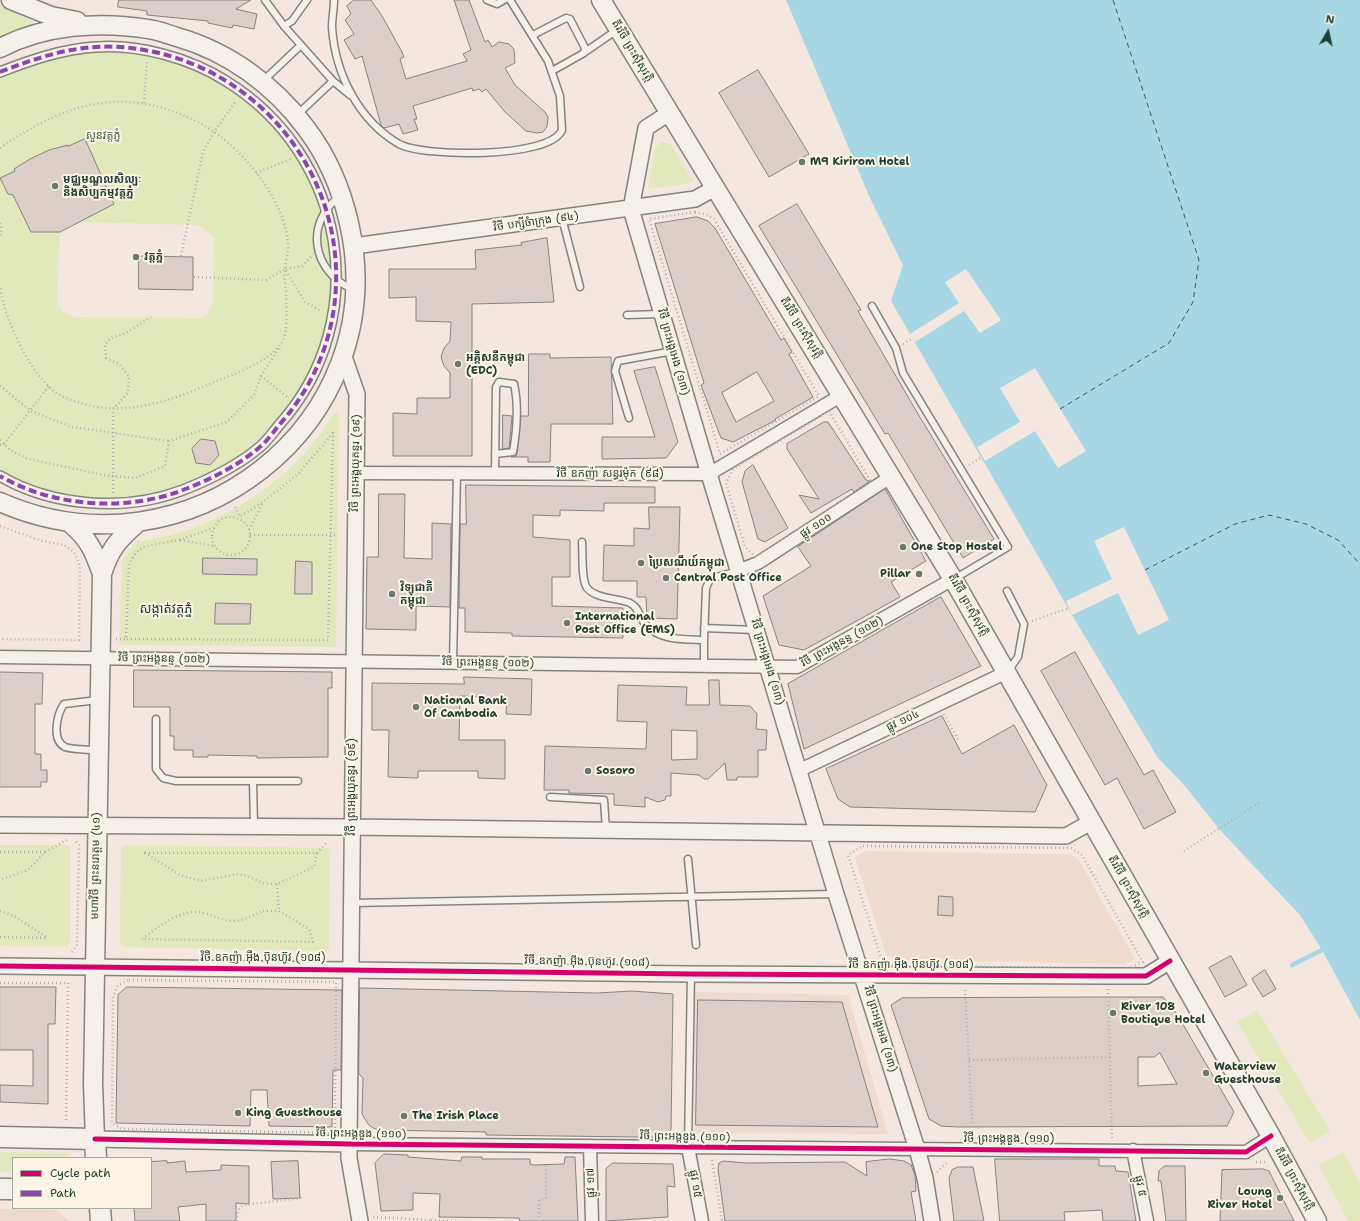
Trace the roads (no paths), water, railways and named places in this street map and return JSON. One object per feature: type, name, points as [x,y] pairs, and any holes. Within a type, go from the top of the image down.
[{"type":"main road","points":[[0,502],[24,512],[70,523],[103,526],[136,524],[184,513],[229,493],[269,465],[303,429],[329,388],[343,354],[352,319],[355,291],[354,246],[342,194],[320,146],[297,115],[263,81],[241,66],[200,44],[148,29],[95,25],[51,16],[11,0]]},
{"type":"main road","name":"តីរវិថី ព្រះស៊ីសុវត្តិ","points":[[601,0],[892,476],[953,579],[1271,1136],[1317,1221]]},
{"type":"main road","points":[[0,48],[10,42],[52,30],[95,25]]},
{"type":"main road","name":"មហាវិថី ព្រះនរោត្តម (៤១)","points":[[70,523],[89,542],[102,574]]},
{"type":"main road","name":"មហាវិថី ព្រះនរោត្តម (៤១)","points":[[96,1148],[93,1084],[96,826],[102,574],[108,554],[116,543],[136,524]]},
{"type":"main road","name":"វិថី ព្រះអង្គឌួង (១១០)","points":[[0,1138],[96,1148]]},
{"type":"main road","points":[[0,1189],[12,1189]]},
{"type":"main road","points":[[100,1209],[101,1221]]},
{"type":"street","points":[[0,72],[46,54],[97,46],[148,50],[188,61],[213,72],[243,91],[265,109],[280,125],[302,154],[324,199],[335,247],[337,281],[334,315],[326,347],[313,377],[297,405],[261,445],[217,476],[166,496],[113,504],[62,500],[14,484],[0,476]]},
{"type":"street","name":"វិថី ព្រះអង្គអេង (១៣)","points":[[669,113],[646,128],[631,209],[708,474],[800,770],[836,894],[863,975],[917,1149],[925,1178],[932,1221]]},
{"type":"street","name":"វិថី បក្សីចំាក្រុង (៩៤)","points":[[354,246],[631,209],[694,199],[715,188]]},
{"type":"street","name":"វិថី ព្រះអង្គយុគន្ធរ (១៩)","points":[[343,354],[357,394],[351,827],[352,903],[350,969],[349,1158],[359,1219]]},
{"type":"street","points":[[708,474],[842,394]]},
{"type":"street","name":"វិថី ឧកញ៉ា សន្ធរម៉ុក (៩៨)","points":[[356,473],[708,474]]},
{"type":"street","name":"ផ្លូវ ១០០","points":[[738,571],[758,564],[892,476]]},
{"type":"street","name":"វិថី ព្រះអង្គនន្ទ (១០២)","points":[[0,658],[797,667],[953,579]]},
{"type":"street","name":"ផ្លូវ ១០៤","points":[[800,770],[1007,672]]},
{"type":"street","points":[[0,825],[254,828],[351,827],[1066,836],[1091,822]]},
{"type":"street","name":"វិថី ឧកញ៉ា អ៊ីង ប៊ុនហ៊ូវ (១០៨)","points":[[0,966],[691,974],[1146,976],[1170,961]]},
{"type":"street","name":"វិថី ព្រះអង្គឌួង (១១០)","points":[[96,1148],[349,1144],[1246,1152],[1271,1136]]},
{"type":"street","name":"ផ្លូវ ១៧","points":[[590,1146],[592,1221]]},
{"type":"street","name":"ផ្លូវ ១៥","points":[[688,1147],[702,1221]]},
{"type":"street","name":"ផ្លូវ ៥","points":[[1133,1150],[1146,1221]]},
{"type":"lane","points":[[265,0],[284,26],[333,81],[351,96],[371,122],[400,144],[431,151],[497,153],[528,149],[553,140],[560,135],[562,130],[560,96],[552,71],[533,35],[510,0]]},
{"type":"lane","points":[[284,26],[292,21],[307,0]]},
{"type":"lane","points":[[334,0],[332,26],[337,62],[351,96]]},
{"type":"lane","points":[[487,0],[497,4],[504,0]]},
{"type":"lane","points":[[533,35],[561,19],[568,18],[585,52]]},
{"type":"lane","points":[[552,71],[584,54],[618,29]]},
{"type":"lane","points":[[263,81],[301,45]]},
{"type":"lane","points":[[297,115],[333,81]]},
{"type":"lane","points":[[342,194],[329,204],[321,220],[316,239],[317,251],[330,274],[337,281],[355,291]]},
{"type":"lane","points":[[562,218],[580,287]]},
{"type":"lane","points":[[872,306],[896,348],[903,373],[1008,547],[953,579]]},
{"type":"lane","points":[[627,315],[662,314]]},
{"type":"lane","points":[[629,418],[615,372],[618,361],[673,351]]},
{"type":"lane","points":[[495,454],[513,452],[517,430],[517,395],[514,384],[499,382],[496,387],[495,454],[495,474]]},
{"type":"lane","points":[[453,663],[457,474]]},
{"type":"lane","points":[[582,542],[584,580],[588,589],[594,593],[630,603],[640,612],[646,625],[669,638],[704,640]]},
{"type":"lane","points":[[704,666],[706,588],[710,579],[738,571]]},
{"type":"lane","points":[[1007,591],[1024,624],[1018,657],[1007,672]]},
{"type":"lane","points":[[704,628],[757,630]]},
{"type":"lane","points":[[98,751],[65,746],[59,740],[57,732],[58,713],[64,704],[99,700]]},
{"type":"lane","points":[[156,719],[156,769],[163,778],[176,781],[298,781]]},
{"type":"lane","points":[[253,782],[254,828]]},
{"type":"lane","points":[[550,797],[604,800],[606,830]]},
{"type":"lane","points":[[688,859],[696,945]]},
{"type":"lane","points":[[352,903],[836,894]]},
{"type":"lane","points":[[688,1147],[691,974]]},
{"type":"water","points":[[786,0],[1360,0],[1360,1020],[1322,950],[1300,915],[1219,829],[1185,786],[1158,758],[1072,615],[891,301],[903,265],[870,198]]},
{"type":"waterway","points":[[1292,965],[1322,950]]},
{"type":"place","name":"M9 Kirirom Hotel","points":[[802,162]]},
{"type":"place","name":"មជ្ឈមណ្ឌលសិល្បៈ និងសិប្បកម្មវត្តភ្នំ","points":[[55,186]]},
{"type":"place","name":"វត្ដភ្នំ","points":[[136,257]]},
{"type":"place","name":"អគ្គិសនីកម្ពុជា (EDC)","points":[[458,364]]},
{"type":"place","name":"One Stop Hostel","points":[[903,547]]},
{"type":"place","name":"ប្រៃសណីយ៍កម្ពុជា","points":[[641,563]]},
{"type":"place","name":"Pillar","points":[[919,574]]},
{"type":"place","name":"Central Post Office","points":[[666,578]]},
{"type":"place","name":"វិទ្យុជាតិ កម្ពុជា","points":[[392,594]]},
{"type":"place","name":"International Post Office (EMS)","points":[[567,623]]},
{"type":"place","name":"National Bank Of Cambodia","points":[[416,707]]},
{"type":"place","name":"Sosoro","points":[[588,771]]},
{"type":"place","name":"River 108 Boutique Hotel","points":[[1113,1013]]},
{"type":"place","name":"Waterview Guesthouse","points":[[1206,1073]]},
{"type":"place","name":"King Guesthouse","points":[[238,1113]]},
{"type":"place","name":"The Irish Place","points":[[404,1116]]},
{"type":"place","name":"Loung River Hotel","points":[[1280,1198]]},
{"type":"district","name":"សង្កាត់វត្តភ្នំ","points":[[166,610]]},
{"type":"park label","name":"សួនវត្ដភ្នំ","points":[[103,136]]}]
